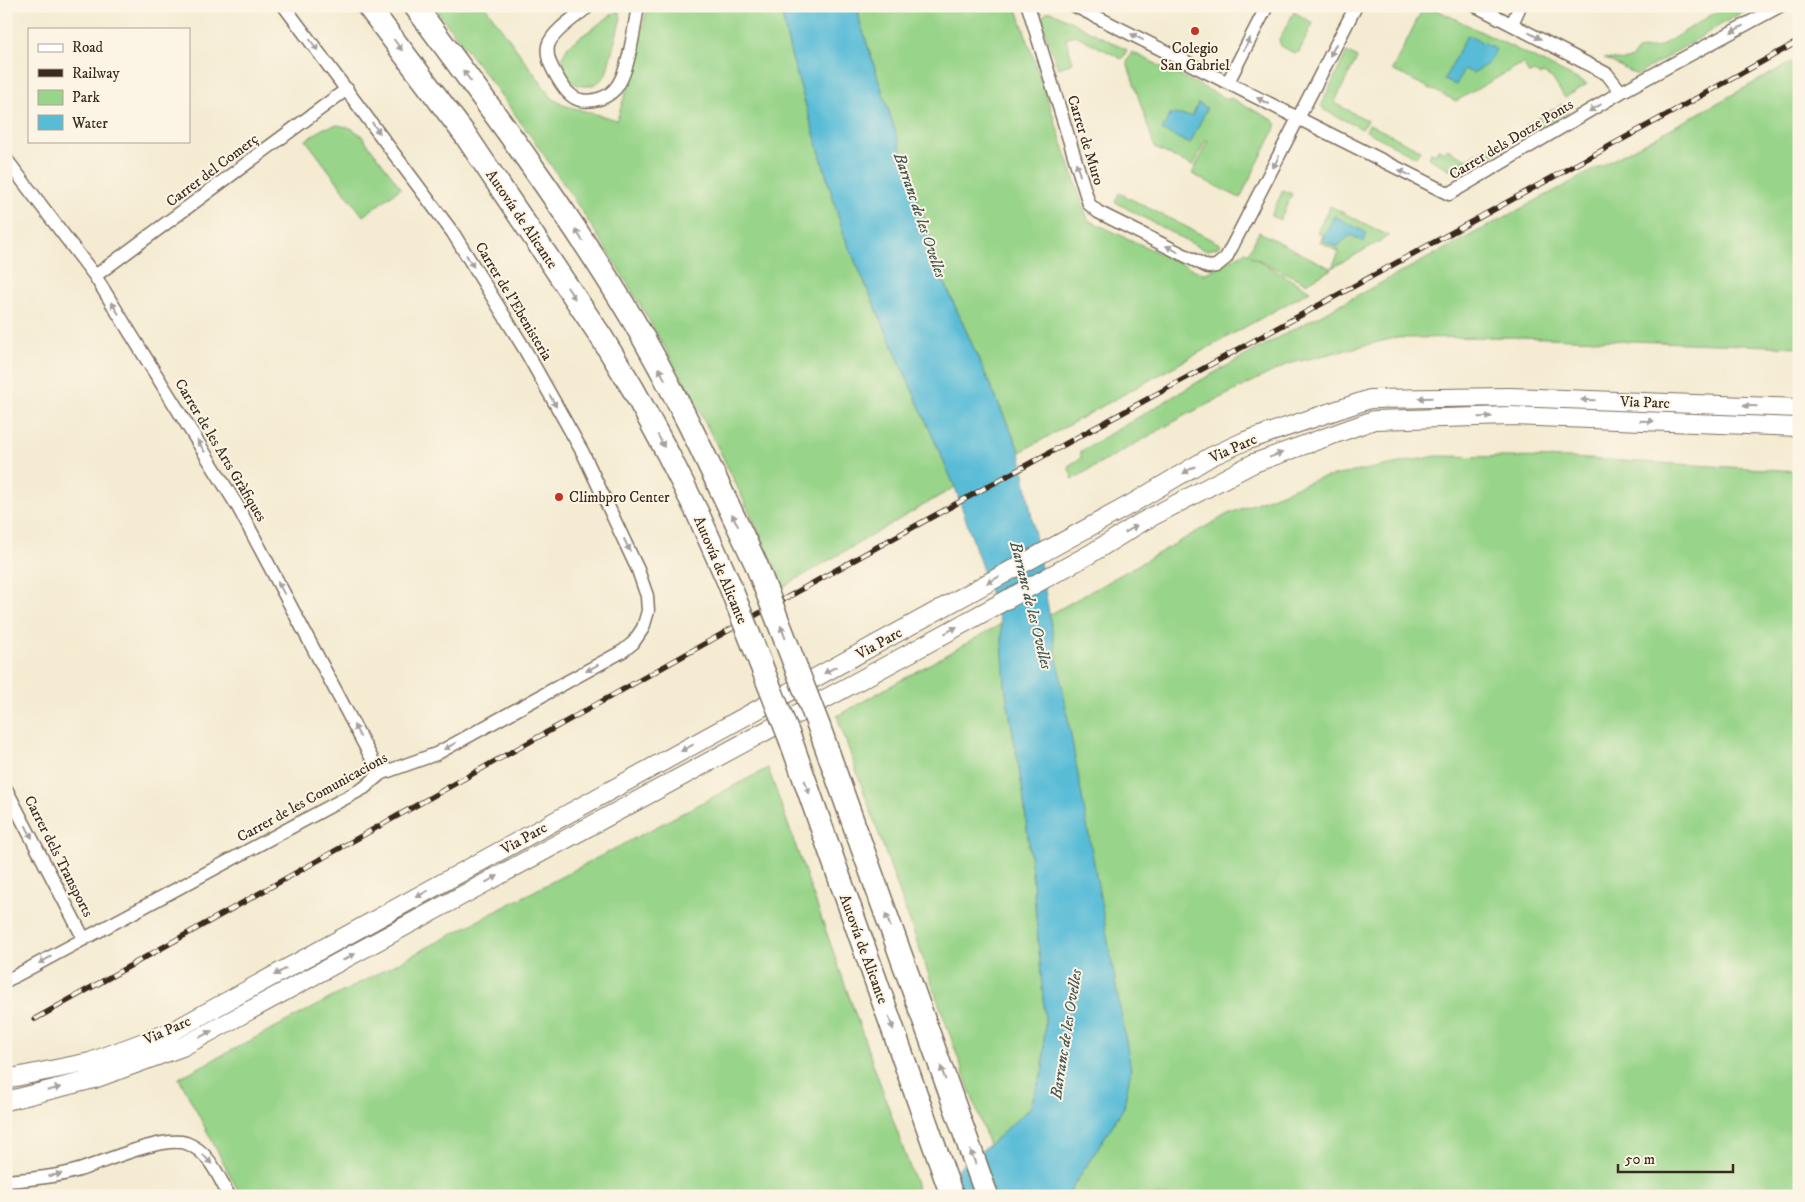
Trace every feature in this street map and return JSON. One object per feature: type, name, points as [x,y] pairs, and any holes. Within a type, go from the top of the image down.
[{"type":"highway","name":"Autovía de Alicante","points":[[368,6],[466,136],[602,338],[633,389],[698,514],[728,581],[791,741],[952,1196]]},
{"type":"highway","points":[[415,6],[502,123],[567,217],[633,321],[690,426],[756,564],[819,726],[987,1196]]},
{"type":"main road","name":"Via Parc","points":[[6,1079],[90,1062],[172,1030],[903,630],[1210,458],[1245,441],[1370,399],[1509,398],[1799,408]]},
{"type":"main road","name":"Via Parc","points":[[6,1100],[94,1079],[182,1047],[908,654],[1090,554],[1142,522],[1254,463],[1374,420],[1511,416],[1799,427]]},
{"type":"street","name":"Carrer de l'Ebenisteria","points":[[284,6],[348,89],[453,233],[524,348],[582,453],[638,570],[647,596],[648,610],[643,628],[633,642]]},
{"type":"street","points":[[589,6],[556,33],[548,45],[549,62],[562,84],[573,97],[585,101],[598,99],[614,90],[625,71],[638,6]]},
{"type":"street","name":"Carrer de Muro","points":[[1028,6],[1089,204],[1098,212],[1208,267],[1216,266],[1226,258],[1298,119]]},
{"type":"street","points":[[1075,6],[1298,119],[1356,6]]},
{"type":"street","points":[[1228,82],[1267,6]]},
{"type":"street","points":[[1476,6],[1607,74],[1621,92]]},
{"type":"street","points":[[1512,24],[1520,6]]},
{"type":"street","name":"Carrer dels Dotze Ponts","points":[[1298,119],[1449,194],[1621,92],[1780,6]]},
{"type":"street","name":"Carrer del Comerç","points":[[95,276],[348,89]]},
{"type":"street","name":"Carrer de les Arts Gràfiques","points":[[6,159],[95,276],[238,507],[380,774]]},
{"type":"street","name":"Carrer de les Comunicacions","points":[[6,981],[364,788],[380,774],[436,754],[623,651],[633,642]]},
{"type":"street","name":"Carrer dels Transports","points":[[6,789],[84,938]]},
{"type":"street","points":[[6,1181],[27,1180],[77,1170],[128,1153],[172,1142],[186,1143],[198,1150],[213,1166],[229,1196]]},
{"type":"green space","points":[[433,6],[485,6],[552,98],[563,105],[617,120],[648,6],[780,6],[790,51],[844,236],[955,487],[783,587],[760,534],[709,430],[682,378],[624,278],[561,180],[482,70]]},
{"type":"green space","points":[[857,6],[1016,6],[1088,220],[1204,274],[1245,252],[1248,254],[1259,232],[1332,269],[1306,283],[1251,256],[1310,291],[1020,452],[943,279],[860,22]]},
{"type":"green space","points":[[1424,6],[1429,6],[1587,84],[1565,98],[1552,78],[1543,73],[1539,75],[1534,72],[1529,74],[1523,63],[1456,101],[1392,70]]},
{"type":"green space","points":[[1726,6],[1752,6],[1637,75],[1604,58],[1628,60],[1635,55],[1637,50],[1659,47]]},
{"type":"green space","points":[[617,11],[620,13],[621,18],[606,74],[597,83],[588,86],[579,85],[571,81],[563,66],[563,56],[569,45]]},
{"type":"green space","points":[[1048,12],[1052,12],[1127,50],[1122,59],[1075,35],[1066,38],[1073,63],[1058,68],[1042,24],[1043,16]]},
{"type":"green space","points":[[1294,12],[1313,23],[1299,52],[1294,53],[1281,46],[1279,40]]},
{"type":"green space","points":[[1132,52],[1229,100],[1230,98],[1276,123],[1276,127],[1240,198],[1192,174],[1208,141],[1206,140],[1193,166],[1155,148],[1127,62]]},
{"type":"green space","points":[[1347,52],[1357,58],[1334,103],[1367,120],[1362,129],[1324,110],[1321,105]]},
{"type":"green space","points":[[1799,58],[1799,347],[1518,337],[1395,338],[1288,364],[1186,415],[1073,479],[1068,466],[1081,458],[1081,451],[1203,379],[1652,139]]},
{"type":"green space","points":[[1562,104],[1568,114],[1532,134],[1525,126]]},
{"type":"green space","points":[[1369,124],[1420,150],[1416,157],[1366,131]]},
{"type":"green space","points":[[338,125],[351,128],[361,135],[401,188],[363,216],[306,140],[324,128]]},
{"type":"green space","points":[[1497,142],[1501,149],[1463,172],[1456,172],[1450,169]]},
{"type":"green space","points":[[1438,149],[1445,152],[1447,149],[1467,159],[1449,169],[1428,158],[1431,152],[1436,154]]},
{"type":"green space","points":[[1283,190],[1292,194],[1280,220],[1271,216]]},
{"type":"green space","points":[[1119,193],[1220,244],[1218,247],[1208,250],[1202,249],[1115,202]]},
{"type":"green space","points":[[1330,206],[1389,236],[1332,268],[1339,252],[1320,242],[1323,235],[1317,232]]},
{"type":"green space","points":[[1436,456],[1572,458],[1799,471],[1799,1196],[1067,1196],[1124,1107],[1049,615],[1228,514],[1317,479]]},
{"type":"green space","points":[[1001,624],[1005,686],[1023,793],[1033,881],[1045,1020],[1043,1069],[1030,1108],[989,1145],[837,716]]},
{"type":"green space","points":[[768,768],[920,1196],[241,1196],[179,1078]]},
{"type":"water","name":"Barranc de les Ovelles","points":[[780,6],[857,6],[860,22],[943,279],[1020,452],[1131,1069],[1124,1107],[1067,1196],[923,1196],[989,1145],[1030,1108],[1043,1069],[1045,1020],[1023,793],[1005,686],[1001,624],[955,487],[844,236],[790,51]]},
{"type":"water","points":[[1467,35],[1496,49],[1489,63],[1473,73],[1464,69],[1456,85],[1444,80]]},
{"type":"water","points":[[1198,103],[1207,108],[1190,144],[1162,130],[1170,114],[1192,116]]},
{"type":"water","points":[[1334,216],[1367,233],[1363,242],[1351,235],[1336,247],[1322,240]]},
{"type":"railway","points":[[35,1019],[888,541],[1799,41]]},
{"type":"place","name":"Colegio San Gabriel","points":[[1195,31]]},
{"type":"place","name":"Climbpro Center","points":[[559,497]]}]
